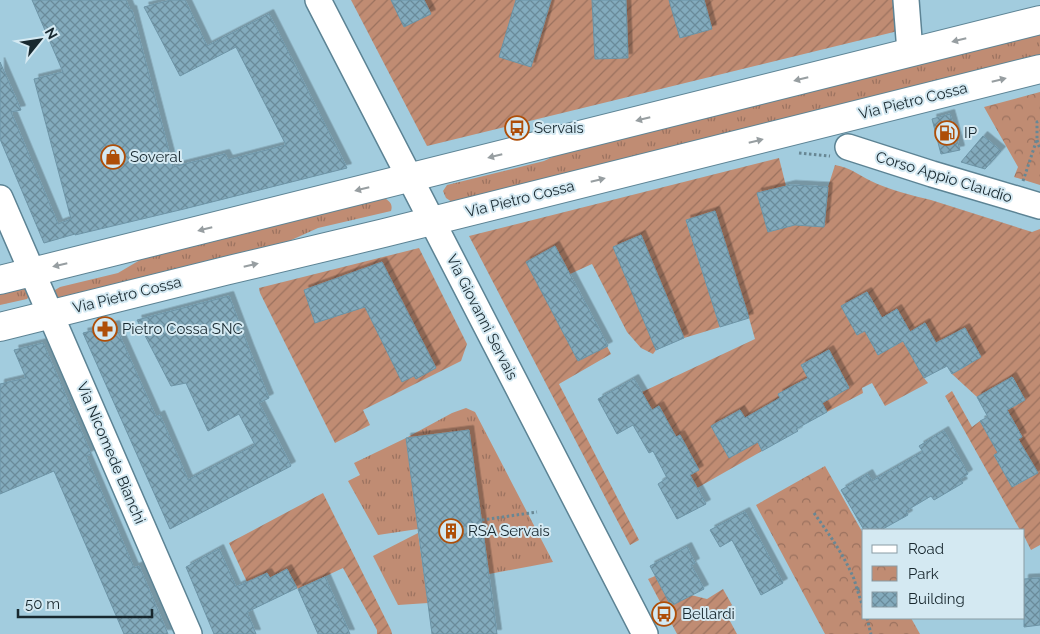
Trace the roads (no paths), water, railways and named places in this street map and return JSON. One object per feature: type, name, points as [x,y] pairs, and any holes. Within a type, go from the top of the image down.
[{"type":"main road","points":[[0,280],[1040,20]]},
{"type":"main road","name":"Via Pietro Cossa","points":[[0,327],[384,234],[1040,70]]},
{"type":"street","name":"Via Giovanni Servais","points":[[318,0],[645,634]]},
{"type":"street","points":[[906,0],[910,52]]},
{"type":"street","name":"Corso Appio Claudio","points":[[848,147],[1040,206]]},
{"type":"street","points":[[0,198],[32,272]]},
{"type":"street","name":"Via Nicomede Bianchi","points":[[32,272],[189,634]]},
{"type":"place","name":"Servais","points":[[517,128]]},
{"type":"place","name":"IP","points":[[947,133]]},
{"type":"place","name":"Soveral","points":[[113,157]]},
{"type":"place","name":"Pietro Cossa SNC","points":[[105,329]]},
{"type":"place","name":"RSA Servais","points":[[451,531]]},
{"type":"place","name":"Bellardi","points":[[664,614]]}]
